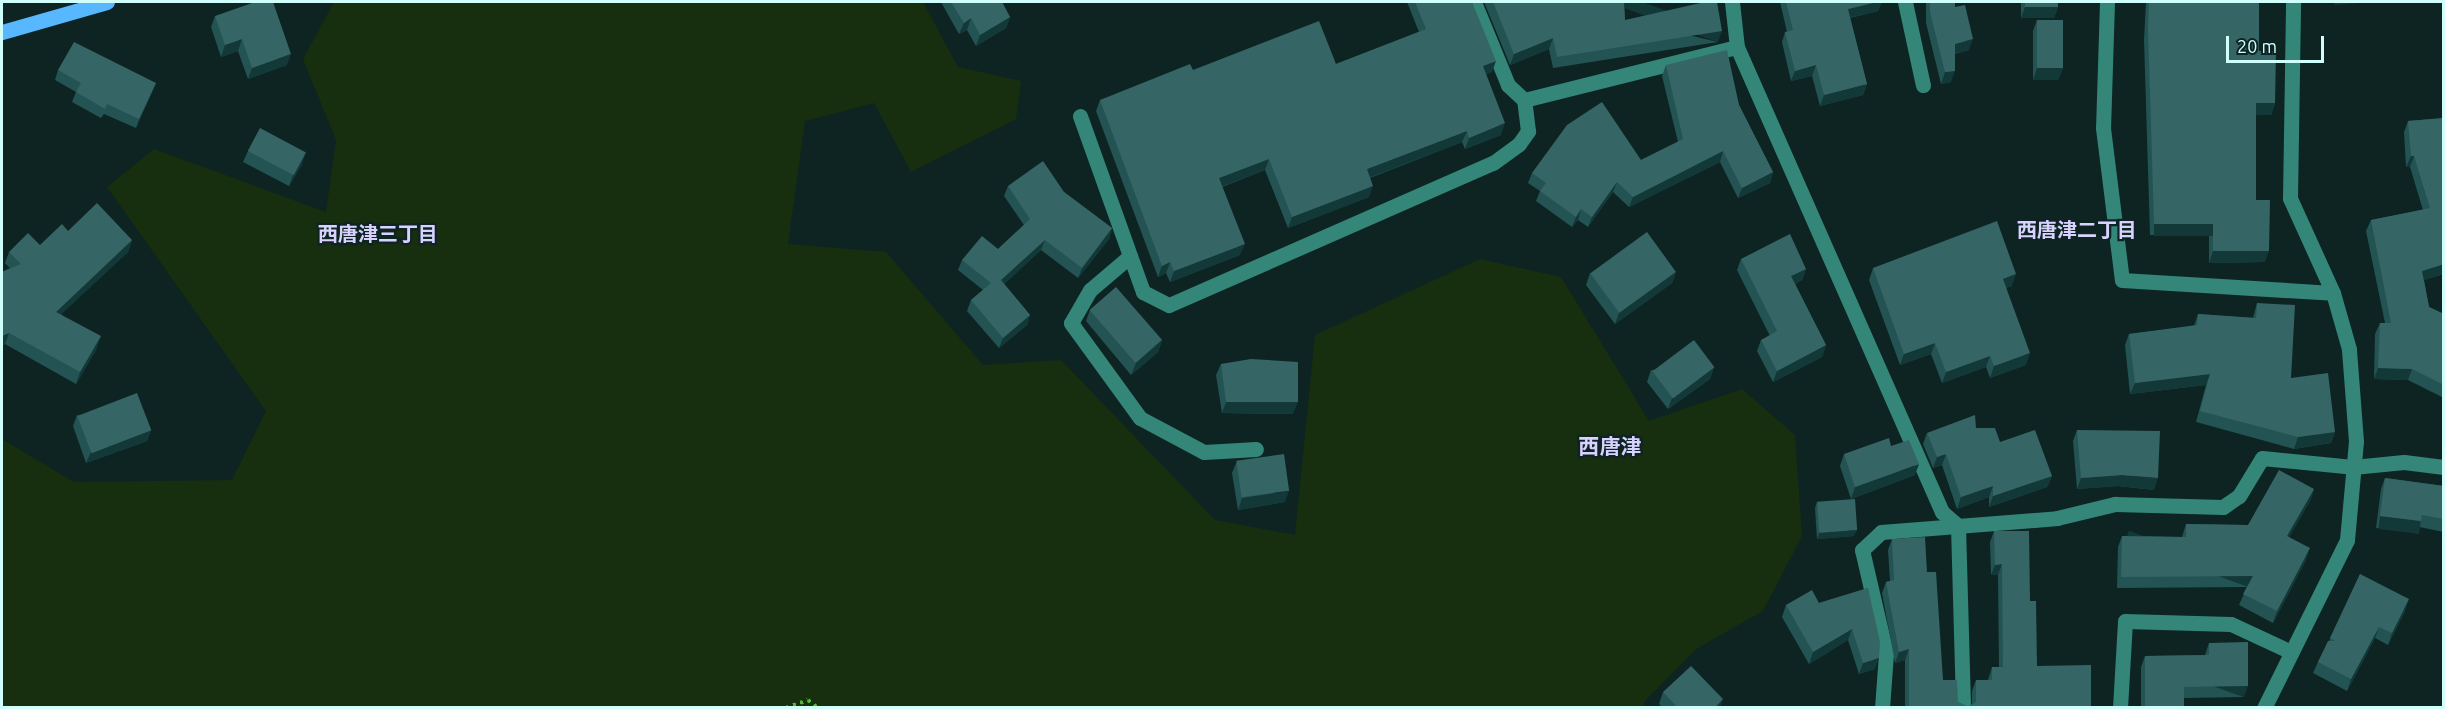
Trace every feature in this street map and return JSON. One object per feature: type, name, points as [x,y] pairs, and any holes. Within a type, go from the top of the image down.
[{"type":"main road","points":[[2,32],[107,2]]},
{"type":"street","points":[[1080,116],[1143,292],[1169,305],[1493,163],[1519,144],[1528,131],[1524,100],[1508,85],[1474,2]]},
{"type":"street","points":[[1732,2],[1737,47],[1942,512],[1958,526],[1963,708]]},
{"type":"street","points":[[1905,2],[1923,85]]},
{"type":"street","points":[[2107,2],[2103,128],[2122,280],[2333,293]]},
{"type":"street","points":[[2264,708],[2347,540],[2356,441],[2349,349],[2333,293],[2290,198],[2293,2]]},
{"type":"street","points":[[1524,100],[1737,47]]},
{"type":"street","points":[[1130,256],[1090,290],[1071,323],[1140,418],[1204,452],[1256,449]]},
{"type":"street","points":[[1882,708],[1886,653],[1862,550],[1881,532],[2057,518],[2115,504],[2223,507],[2239,496],[2262,458],[2354,467],[2404,462],[2444,467]]},
{"type":"street","points":[[2120,708],[2125,621],[2231,624],[2291,652]]},
{"type":"path","points":[[786,708],[808,700],[818,708]]},
{"type":"green space","points":[[334,2],[923,2],[958,67],[1021,81],[1016,119],[911,172],[874,103],[805,121],[788,244],[886,252],[983,365],[1061,360],[1215,520],[1295,535],[1315,335],[1480,259],[1561,277],[1649,421],[1742,389],[1795,435],[1802,536],[1763,611],[1696,649],[1644,702],[1645,707],[2,707],[2,439],[74,482],[232,480],[266,411],[107,187],[154,149],[326,212],[336,140],[303,59]]},
{"type":"building","points":[[255,2],[273,2],[291,54],[252,68],[242,39],[225,45],[215,16]]},
{"type":"building","points":[[951,2],[1002,2],[1010,17],[980,35],[971,18],[964,23]]},
{"type":"building","points":[[1415,2],[1472,2],[1496,61],[1483,66],[1505,123],[1469,138],[1467,131],[1367,169],[1373,186],[1292,217],[1269,159],[1219,178],[1245,244],[1174,271],[1170,262],[1162,266],[1100,100],[1190,64],[1193,70],[1319,21],[1336,64],[1426,29]]},
{"type":"building","points":[[1493,2],[1624,2],[1625,20],[1705,2],[1717,2],[1722,31],[1557,57],[1553,38],[1514,54]]},
{"type":"building","points":[[1786,2],[1877,2],[1848,9],[1867,84],[1824,95],[1816,65],[1795,71],[1785,32],[1793,30]]},
{"type":"building","points":[[1930,2],[1955,2],[1955,7],[1965,5],[1973,39],[1955,44],[1955,71],[1945,72],[1930,12]]},
{"type":"building","points":[[2025,2],[2058,2],[2058,7],[2025,7]]},
{"type":"building","points":[[2149,2],[2259,2],[2259,51],[2276,51],[2275,103],[2256,103],[2256,200],[2270,200],[2269,251],[2213,251],[2213,224],[2154,224]]},
{"type":"building","points":[[2037,20],[2063,20],[2063,68],[2037,68]]},
{"type":"building","points":[[74,42],[156,83],[139,119],[107,104],[105,109],[76,92],[81,83],[58,70]]},
{"type":"building","points":[[1727,50],[1739,105],[1773,172],[1742,188],[1723,151],[1633,197],[1617,182],[1592,217],[1581,209],[1576,217],[1540,191],[1546,183],[1532,173],[1567,125],[1602,102],[1641,160],[1683,139],[1666,65]]},
{"type":"building","points":[[2444,118],[2444,264],[2422,271],[2429,307],[2444,314],[2444,385],[2412,369],[2378,368],[2380,323],[2391,323],[2371,220],[2430,208],[2414,156],[2411,156],[2408,121]]},
{"type":"building","points":[[260,128],[306,152],[294,175],[248,151]]},
{"type":"building","points":[[1043,161],[1064,192],[1112,228],[1082,268],[1045,240],[1001,280],[1030,315],[1003,338],[971,300],[991,283],[962,260],[982,236],[998,249],[1030,219],[1008,186]]},
{"type":"building","points":[[97,203],[132,240],[56,312],[101,336],[80,372],[9,333],[2,336],[2,272],[21,264],[9,252],[28,233],[40,245],[62,224],[68,231]]},
{"type":"building","points":[[1997,221],[2016,274],[2003,279],[2030,353],[1994,366],[1990,356],[1946,372],[1935,343],[1904,354],[1873,268]]},
{"type":"building","points":[[1647,232],[1676,272],[1619,313],[1590,273]]},
{"type":"building","points":[[1790,234],[1806,269],[1791,276],[1826,345],[1777,371],[1761,340],[1777,331],[1741,259]]},
{"type":"building","points":[[1116,287],[1162,340],[1136,363],[1090,310]]},
{"type":"building","points":[[2257,303],[2295,305],[2291,378],[2328,373],[2335,432],[2298,437],[2200,411],[2210,374],[2135,383],[2129,334],[2197,325],[2198,314],[2256,318]]},
{"type":"building","points":[[1694,340],[1714,367],[1673,398],[1652,371]]},
{"type":"building","points":[[1251,359],[1298,362],[1298,402],[1226,402],[1221,364]]},
{"type":"building","points":[[137,393],[151,430],[92,453],[77,416]]},
{"type":"building","points":[[1975,415],[1976,428],[1995,428],[2000,442],[2035,430],[2052,476],[1993,496],[1993,486],[1961,497],[1946,454],[1937,457],[1927,433]]},
{"type":"building","points":[[2077,430],[2160,431],[2158,478],[2122,475],[2081,478]]},
{"type":"building","points":[[1889,438],[1891,446],[1909,440],[1919,464],[1855,487],[1844,454]]},
{"type":"building","points":[[1284,454],[1289,491],[1242,497],[1236,461]]},
{"type":"building","points":[[2279,470],[2314,489],[2287,536],[2310,548],[2277,611],[2243,594],[2253,576],[2121,577],[2122,536],[2186,537],[2186,524],[2248,525]]},
{"type":"building","points":[[2385,478],[2444,486],[2444,519],[2422,515],[2421,521],[2380,516]]},
{"type":"building","points":[[1855,499],[1857,530],[1819,533],[1817,502]]},
{"type":"building","points":[[1994,531],[2029,531],[2030,601],[2036,601],[2037,666],[2091,665],[2091,708],[1909,708],[1909,649],[1899,652],[1886,582],[1894,580],[1892,539],[1925,537],[1927,572],[1936,572],[1943,680],[1957,680],[1958,702],[1968,707],[1976,702],[1976,680],[1992,680],[1992,667],[2003,667],[2002,564],[1995,565]]},
{"type":"building","points":[[2360,574],[2409,599],[2392,633],[2379,627],[2351,679],[2318,662],[2328,641],[2335,641],[2330,638]]},
{"type":"building","points":[[1868,588],[1880,642],[1879,658],[1863,663],[1852,629],[1813,652],[1786,605],[1812,590],[1819,603]]},
{"type":"building","points":[[2248,642],[2248,686],[2184,687],[2184,708],[2145,708],[2145,656],[2209,655],[2209,643]]},
{"type":"building","points":[[1691,666],[1723,699],[1715,708],[1678,708],[1663,692]]},
{"type":"district","name":"西唐津二丁目","points":[[2077,229]]},
{"type":"district","name":"西唐津三丁目","points":[[378,233]]},
{"type":"district","name":"西唐津","points":[[1610,446]]}]
